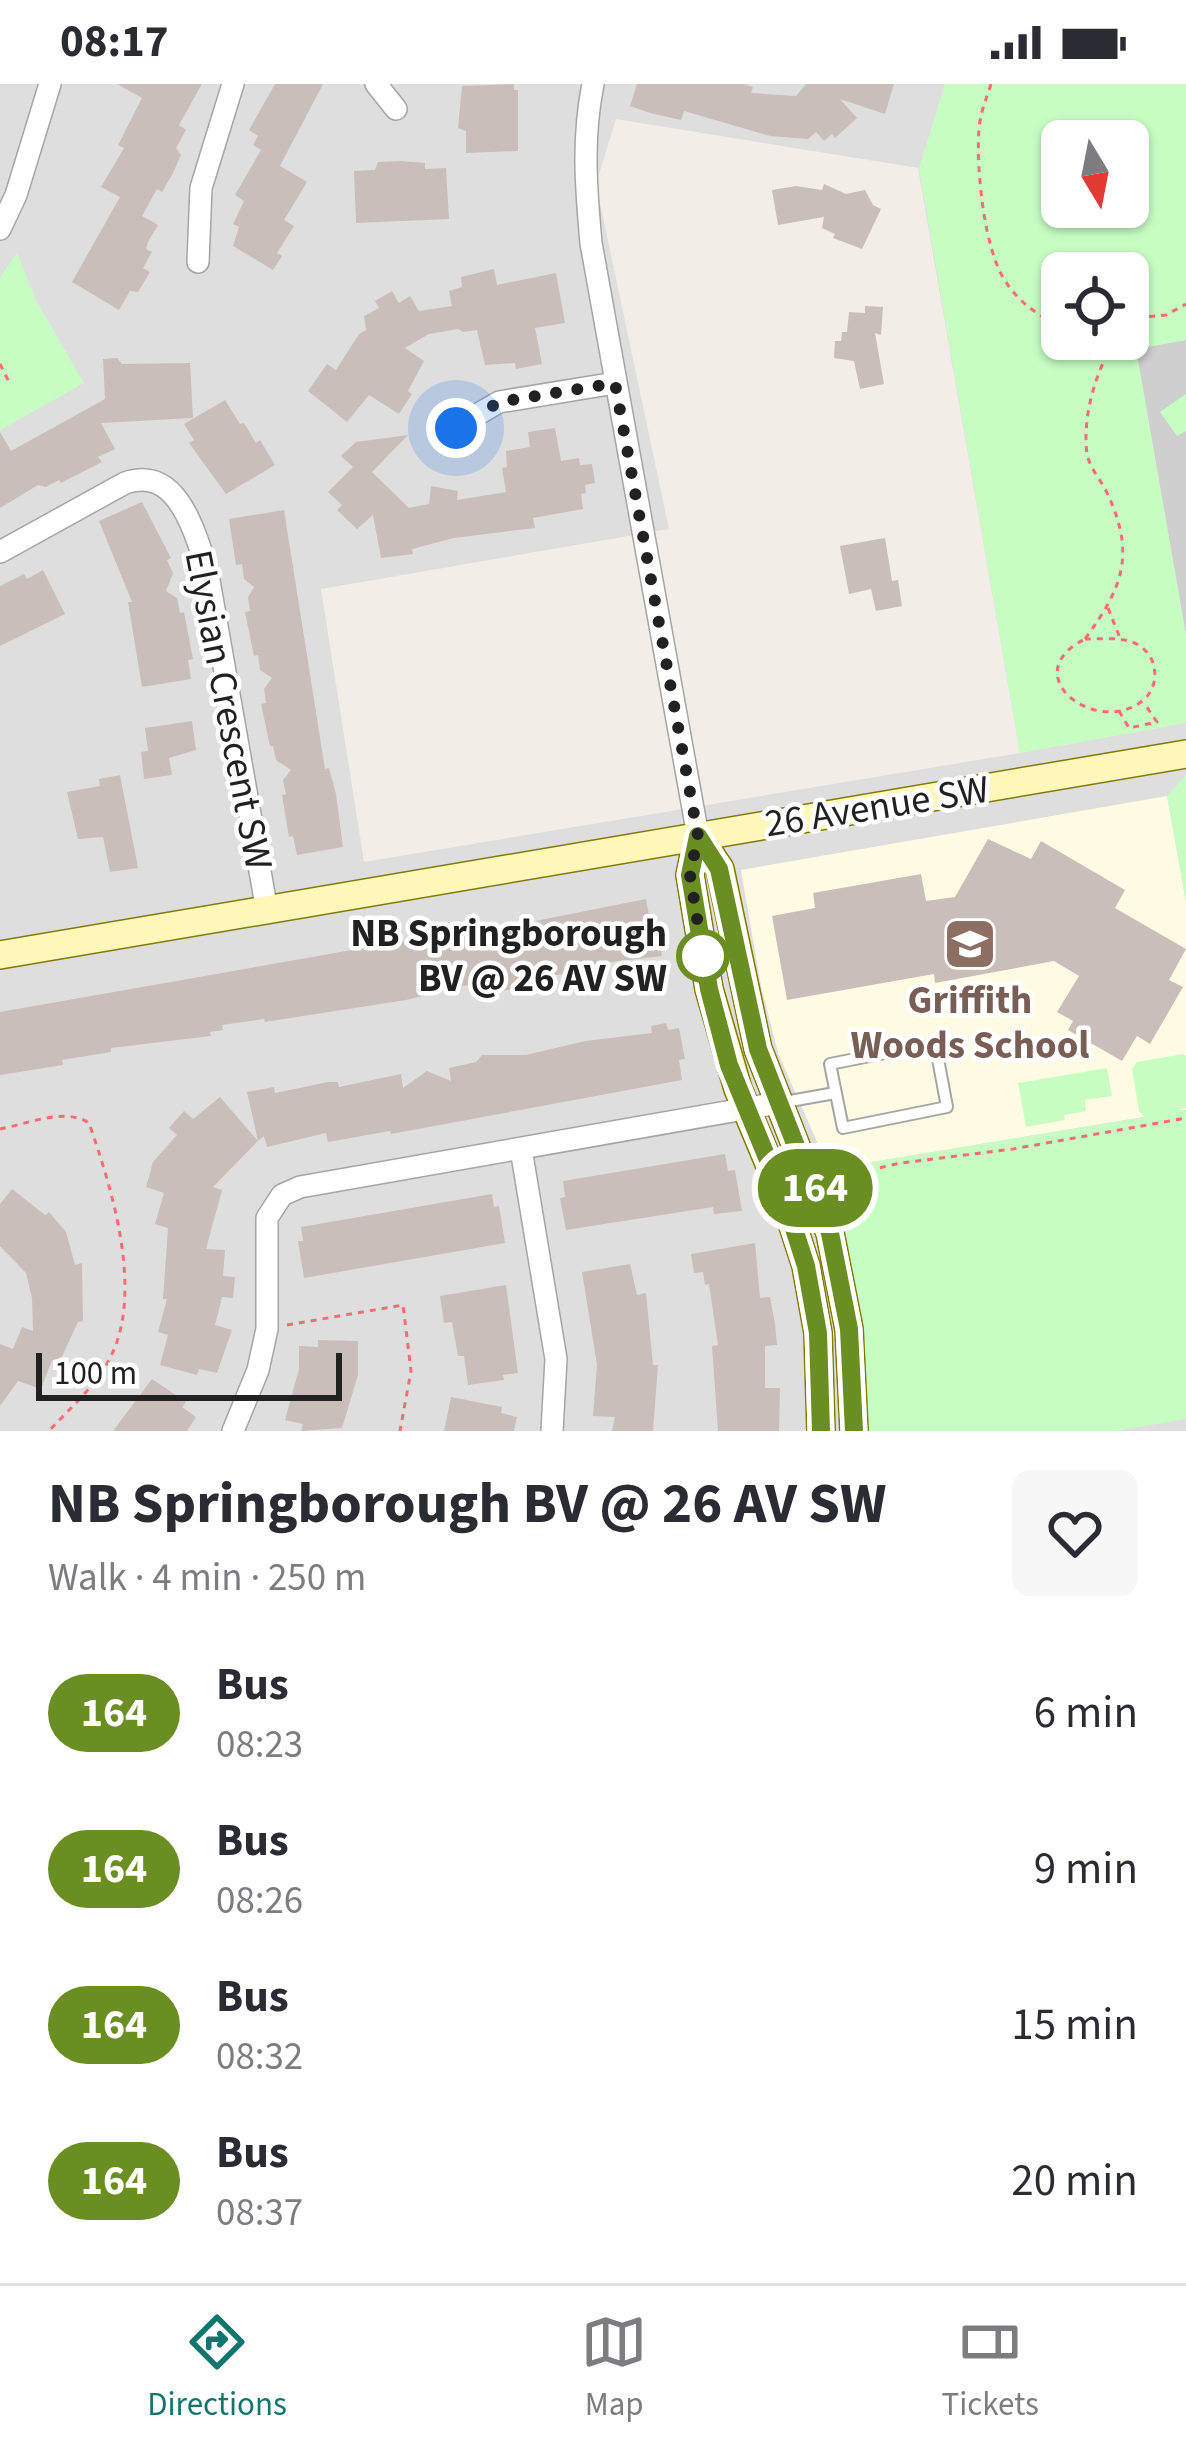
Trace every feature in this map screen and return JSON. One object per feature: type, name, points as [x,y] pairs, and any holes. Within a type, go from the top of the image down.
[{"type":"street","points":[[0,229],[16,196],[50,84]]},
{"type":"street","points":[[198,262],[201,188],[233,84]]},
{"type":"street","points":[[376,84],[396,110]]},
{"type":"street","points":[[593,84],[584,130],[585,189],[615,383],[698,836],[690,875],[709,989],[746,1108],[798,1238],[818,1333],[821,1431]]},
{"type":"street","points":[[456,428],[499,402],[615,383]]},
{"type":"street","name":"Elysian Crescent SW","points":[[0,552],[124,483],[146,478],[170,488],[193,530],[206,569],[267,911]]},
{"type":"street","name":"26 Avenue SW","points":[[0,955],[1186,754]]},
{"type":"street","points":[[698,836],[719,869],[749,1019],[830,1233],[849,1329],[854,1431]]},
{"type":"street","points":[[232,1431],[258,1370],[267,1329],[267,1218],[282,1195],[300,1187],[778,1103]]},
{"type":"street","points":[[520,1149],[556,1359],[552,1431]]},
{"type":"lane","points":[[934,1043],[946,1108],[842,1128],[835,1093],[830,1064],[934,1043]]},
{"type":"lane","points":[[778,1103],[835,1093]]},
{"type":"lane","points":[[818,1333],[849,1329]]},
{"type":"path","points":[[991,84],[982,107],[979,154],[994,256],[1016,295],[1041,317]]},
{"type":"path","points":[[1149,317],[1166,315],[1186,304]]},
{"type":"path","points":[[1085,639],[1108,607],[1123,568],[1120,528],[1088,458],[1090,402],[1105,360]]},
{"type":"path","points":[[0,364],[9,382]]},
{"type":"path","points":[[1108,607],[1121,640]]},
{"type":"path","points":[[1085,639],[1121,640],[1137,644],[1154,663],[1153,688],[1143,701],[1119,711],[1086,707],[1068,697],[1059,684],[1059,660],[1070,646],[1085,639]]},
{"type":"path","points":[[1119,711],[1129,728],[1157,722],[1143,701]]},
{"type":"path","points":[[0,1129],[61,1116],[79,1116],[89,1124],[118,1225],[125,1276],[112,1356],[49,1431]]},
{"type":"path","points":[[813,1181],[1186,1118]]},
{"type":"path","points":[[267,1329],[403,1305],[410,1393],[400,1431]]},
{"type":"shaded area","points":[[0,84],[1186,84],[1186,1431],[0,1431]],"holes":[[[616,119],[918,168],[1020,753],[364,862],[321,589],[669,529],[596,184]]]},
{"type":"shaded area","points":[[1186,340],[1186,635],[1138,360],[1149,360],[1149,347]]},
{"type":"shaded area","name":"Griffith Woods School","points":[[1167,796],[1186,902],[1186,1110],[829,1169],[778,1053],[741,870]]},
{"type":"green space","points":[[945,84],[1186,84],[1186,340],[1149,347],[1149,252],[1041,252],[1041,360],[1138,360],[1186,635],[1186,723],[1020,753],[919,168]]},
{"type":"green space","points":[[17,253],[37,302],[84,383],[0,430],[0,278]]},
{"type":"green space","points":[[1186,394],[1186,431],[1177,436],[1160,412]]},
{"type":"green space","points":[[1186,775],[1186,902],[1167,796]]},
{"type":"green space","points":[[1183,1054],[1186,1108],[1176,1110],[1186,1110],[1186,1419],[1115,1431],[866,1431],[857,1288],[818,1171],[1145,1117],[1139,1111],[1132,1069],[1137,1062]]},
{"type":"green space","points":[[1107,1068],[1112,1096],[1085,1100],[1086,1111],[1064,1115],[1065,1120],[1026,1127],[1018,1083]]},
{"type":"building","points":[[117,84],[202,84],[179,125],[186,130],[176,148],[181,155],[173,173],[162,192],[157,189],[142,216],[158,225],[146,249],[152,252],[143,268],[150,272],[119,310],[72,282],[120,197],[101,187],[124,148],[118,145],[142,98]]},
{"type":"building","points":[[275,84],[323,84],[280,166],[307,182],[284,220],[294,226],[277,253],[282,256],[273,270],[233,246],[239,227],[233,224],[244,201],[235,195],[261,150],[253,145],[258,136],[249,130]]},
{"type":"building","points":[[514,84],[518,90],[518,151],[466,153],[466,131],[458,128],[462,86]]},
{"type":"building","points":[[637,84],[744,84],[753,87],[751,93],[796,96],[806,84],[894,84],[885,114],[840,99],[857,118],[835,138],[832,134],[824,141],[816,132],[808,139],[770,136],[684,111],[681,120],[650,113],[630,106]]},
{"type":"building","points":[[378,162],[425,163],[425,169],[446,168],[449,219],[356,223],[354,171],[375,170]]},
{"type":"building","points":[[824,184],[846,194],[865,190],[881,209],[862,249],[833,238],[835,234],[822,228],[824,217],[778,225],[772,190],[796,186],[822,190]]},
{"type":"building","points":[[494,269],[497,285],[556,273],[565,323],[535,328],[542,364],[516,369],[515,363],[485,365],[477,330],[458,329],[429,334],[405,348],[424,361],[399,414],[369,395],[347,422],[308,391],[327,364],[336,370],[366,330],[364,316],[379,308],[375,301],[392,291],[399,303],[410,296],[419,311],[452,306],[449,291],[462,287],[461,277]]},
{"type":"building","points":[[865,306],[883,307],[881,335],[875,333],[884,384],[860,389],[854,361],[834,358],[835,341],[847,332],[849,312],[865,313]]},
{"type":"building","points":[[117,358],[122,364],[190,363],[193,418],[101,423],[115,449],[98,457],[102,462],[61,483],[38,485],[0,508],[0,432],[11,451],[105,399],[103,359]]},
{"type":"building","points":[[225,400],[275,465],[226,494],[189,443],[194,440],[184,424]]},
{"type":"building","points":[[555,428],[561,461],[579,458],[580,465],[592,464],[595,483],[585,485],[583,509],[533,518],[535,528],[454,538],[412,549],[413,554],[381,558],[373,515],[357,529],[337,510],[342,505],[328,492],[353,467],[341,456],[356,442],[408,435],[372,472],[409,508],[429,504],[431,486],[458,491],[457,500],[506,492],[502,468],[507,467],[506,451],[530,447],[528,432]]},
{"type":"building","points":[[142,502],[171,558],[167,560],[173,573],[166,591],[177,598],[180,613],[184,612],[193,659],[188,660],[191,679],[142,687],[128,602],[132,602],[99,521]]},
{"type":"building","points":[[284,510],[325,769],[329,768],[336,794],[343,847],[297,855],[282,795],[286,794],[283,780],[291,770],[276,760],[261,704],[266,703],[264,689],[272,678],[260,670],[258,655],[254,656],[245,612],[250,611],[248,597],[254,587],[244,579],[242,564],[236,565],[229,519]]},
{"type":"building","points":[[885,538],[892,581],[898,580],[902,606],[876,611],[871,589],[849,594],[840,546]]},
{"type":"building","points":[[43,570],[65,614],[0,646],[0,586]]},
{"type":"building","points":[[192,721],[196,750],[169,758],[172,775],[144,779],[145,728]]},
{"type":"building","points":[[120,775],[138,868],[110,872],[103,837],[78,839],[67,792],[100,786],[99,779]]},
{"type":"building","points":[[988,839],[1031,859],[1041,841],[1125,890],[1115,908],[1186,949],[1169,980],[1183,987],[1150,1044],[1137,1036],[1122,1061],[1068,1030],[1073,1021],[1057,1012],[1079,976],[1054,961],[935,983],[934,974],[787,1000],[772,916],[815,908],[813,893],[921,874],[926,901],[955,897]]},
{"type":"building","points":[[646,899],[649,915],[655,914],[662,956],[588,965],[589,970],[518,981],[519,988],[486,994],[484,981],[406,1000],[222,1025],[223,1030],[210,1032],[211,1036],[111,1048],[111,1052],[62,1060],[63,1065],[0,1075],[0,1012],[471,929],[496,929]]},
{"type":"building","points":[[666,1023],[668,1030],[679,1028],[685,1059],[679,1060],[682,1080],[391,1134],[328,1142],[326,1133],[267,1147],[264,1136],[258,1141],[247,1092],[274,1087],[275,1093],[328,1082],[338,1082],[339,1087],[401,1074],[403,1088],[427,1071],[451,1081],[449,1068],[476,1062],[482,1055],[526,1055],[585,1041],[652,1033],[651,1026]]},
{"type":"building","points":[[220,1097],[258,1141],[213,1187],[222,1190],[206,1249],[225,1250],[223,1276],[235,1277],[233,1298],[222,1297],[215,1325],[232,1330],[217,1373],[199,1369],[197,1375],[160,1365],[168,1335],[158,1332],[167,1299],[163,1299],[168,1228],[155,1224],[164,1193],[146,1187],[153,1162],[177,1135],[169,1128],[184,1111],[193,1119]]},
{"type":"building","points":[[725,1154],[728,1171],[735,1170],[742,1211],[714,1214],[713,1207],[566,1230],[560,1198],[565,1197],[563,1181]]},
{"type":"building","points":[[12,1189],[45,1215],[49,1212],[66,1232],[75,1265],[82,1263],[83,1321],[78,1322],[59,1363],[52,1360],[41,1389],[18,1381],[0,1406],[0,1344],[13,1349],[22,1327],[33,1331],[26,1273],[0,1246],[0,1204]]},
{"type":"building","points":[[492,1194],[494,1207],[499,1206],[505,1243],[304,1278],[298,1241],[303,1241],[301,1227]]},
{"type":"building","points":[[755,1243],[760,1298],[770,1297],[775,1324],[777,1345],[765,1346],[765,1388],[780,1388],[779,1431],[718,1431],[712,1346],[718,1345],[709,1284],[705,1285],[703,1272],[694,1273],[691,1254]]},
{"type":"building","points":[[630,1264],[637,1295],[646,1293],[653,1365],[658,1365],[653,1431],[612,1431],[615,1417],[593,1416],[597,1365],[582,1272]]},
{"type":"building","points":[[506,1285],[518,1373],[468,1385],[464,1356],[458,1356],[452,1322],[444,1323],[440,1296]]},
{"type":"building","points":[[318,1340],[358,1341],[358,1375],[342,1428],[301,1431],[303,1424],[285,1420],[299,1369],[299,1346],[318,1347]]},
{"type":"building","points":[[152,1379],[186,1402],[182,1407],[196,1417],[187,1431],[113,1431]]},
{"type":"building","points":[[451,1397],[502,1407],[501,1413],[517,1417],[514,1431],[444,1431]]},
{"type":"bus line","name":"164","points":[[821,1431],[818,1333],[806,1266],[729,1065],[709,989],[690,875],[698,836],[719,869],[758,1049],[830,1233],[853,1360],[854,1431]]},
{"type":"place","name":"Griffith Woods School","points":[[970,944]]},
{"type":"place","name":"NB Springborough BV @ 26 AV SW","points":[[703,956]]},
{"type":"route","points":[[456,428],[499,402],[615,383],[698,836],[690,875],[703,956]]}]
